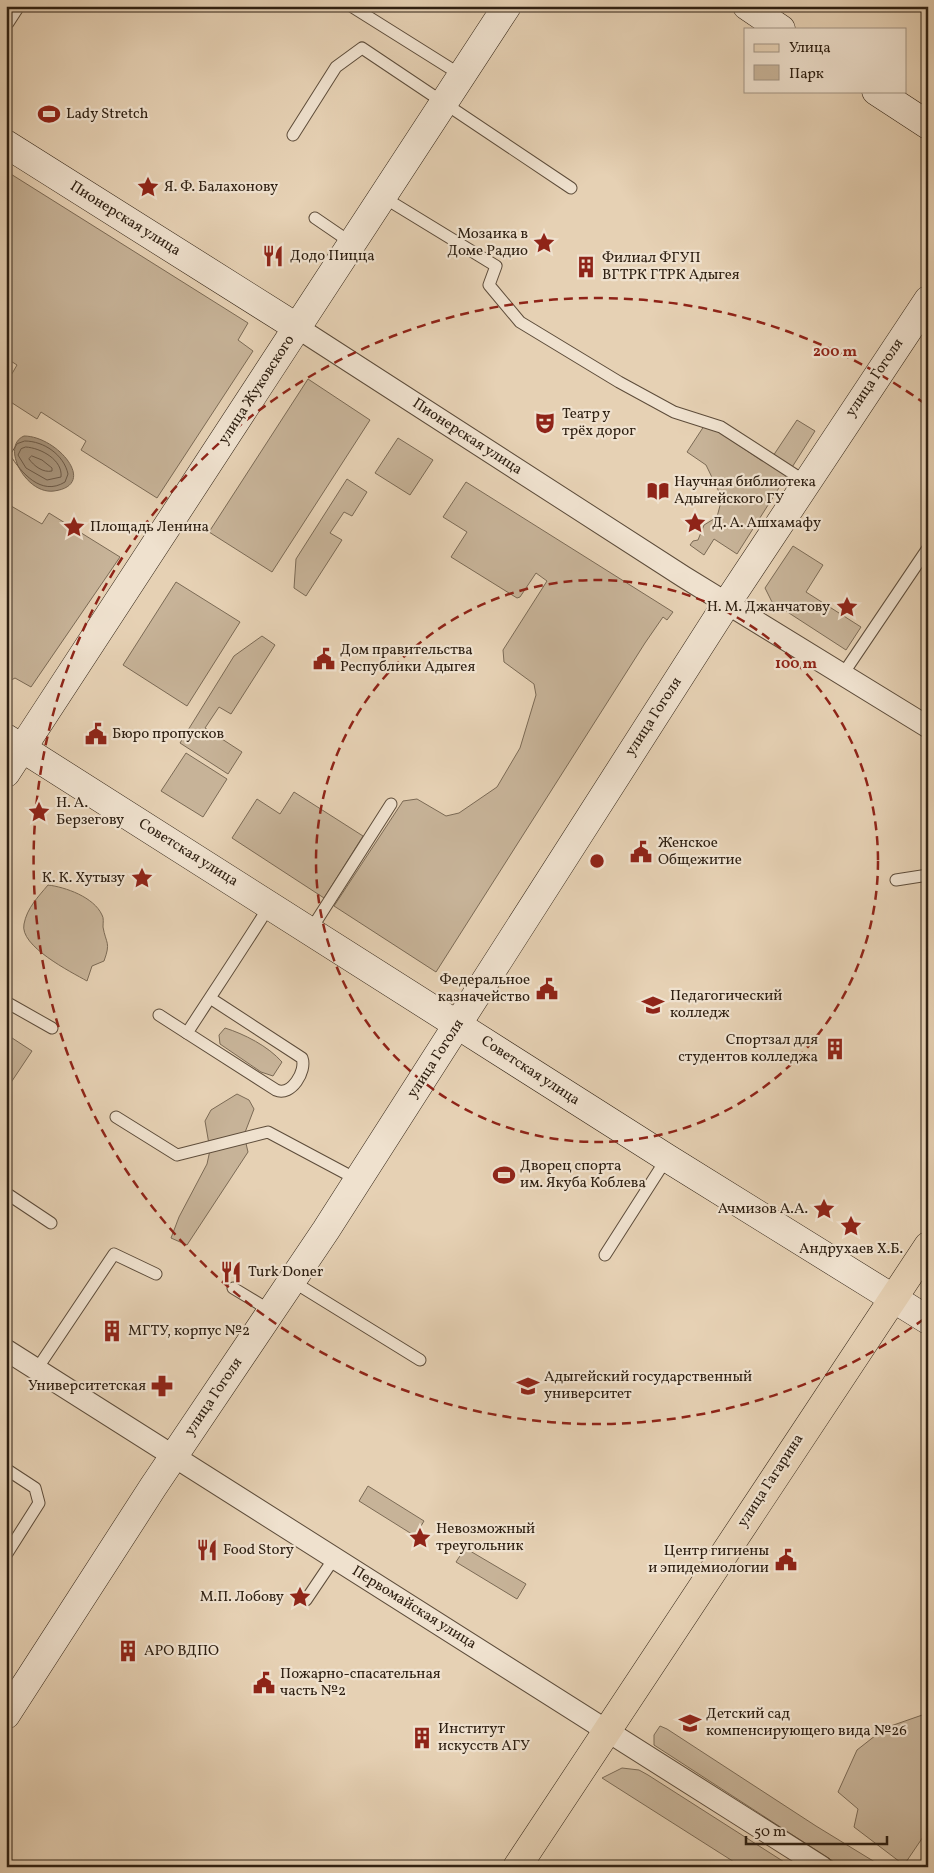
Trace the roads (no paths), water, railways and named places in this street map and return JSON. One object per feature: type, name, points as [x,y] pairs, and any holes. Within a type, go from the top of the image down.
[{"type":"main road","name":"улица Жуковского","points":[[6,773],[15,743],[298,328],[507,6]]},
{"type":"main road","points":[[747,6],[780,28]]},
{"type":"main road","points":[[878,92],[928,125]]},
{"type":"main road","name":"Пионерская улица","points":[[6,144],[298,328]]},
{"type":"main road","name":"улица Гоголя","points":[[7,1710],[358,1180],[727,602],[928,300]]},
{"type":"main road","name":"Советская улица","points":[[15,743],[667,1158],[928,1320]]},
{"type":"main road","name":"улица Гагарина","points":[[517,1867],[928,1246]]},
{"type":"street","name":"Пионерская улица","points":[[298,328],[727,602],[928,727]]},
{"type":"street","name":"Первомайская улица","points":[[6,1350],[336,1557],[822,1867]]},
{"type":"lane","points":[[8,24],[19,6]]},
{"type":"lane","points":[[351,6],[463,76]]},
{"type":"lane","points":[[293,135],[336,67],[362,48],[571,188]]},
{"type":"lane","points":[[383,197],[496,266],[489,285],[520,322],[619,382],[674,412],[722,427],[806,482]]},
{"type":"lane","points":[[316,218],[353,244]]},
{"type":"lane","points":[[843,674],[928,548]]},
{"type":"lane","points":[[310,931],[391,804]]},
{"type":"lane","points":[[896,880],[928,875]]},
{"type":"lane","points":[[187,1033],[270,905]]},
{"type":"lane","points":[[159,1015],[276,1090],[284,1092],[290,1090],[303,1069],[302,1058],[210,998]]},
{"type":"lane","points":[[6,1002],[52,1028]]},
{"type":"lane","points":[[116,1117],[177,1155],[268,1132],[358,1180]]},
{"type":"lane","points":[[605,1255],[667,1158]]},
{"type":"lane","points":[[6,1194],[51,1223]]},
{"type":"lane","points":[[37,1369],[114,1254],[156,1274]]},
{"type":"lane","points":[[292,1281],[420,1360]]},
{"type":"lane","points":[[233,1288],[271,1312]]},
{"type":"lane","points":[[6,1469],[36,1488],[39,1503],[6,1554]]},
{"type":"lane","points":[[306,1600],[336,1557]]},
{"type":"water","points":[[24,436],[37,438],[49,444],[68,461],[73,471],[73,480],[67,487],[54,491],[44,490],[34,486],[26,478],[16,459],[15,449],[17,441]]},
{"type":"place","name":"Lady Stretch","points":[[49,114]]},
{"type":"place","name":"Я. Ф. Балахонову","points":[[148,187]]},
{"type":"place","name":"Мозаика в Доме Радио","points":[[544,243]]},
{"type":"place","name":"Додо Пицца","points":[[273,256]]},
{"type":"place","name":"Филиал ФГУП ВГТРК ГТРК Адыгея","points":[[586,267]]},
{"type":"place","name":"Театр у трёх дорог","points":[[545,423]]},
{"type":"place","name":"Научная библиотека Адыгейского ГУ","points":[[658,491]]},
{"type":"place","name":"Д. А. Ашхамафу","points":[[695,523]]},
{"type":"place","name":"Площадь Ленина","points":[[74,527]]},
{"type":"place","name":"Н. М. Джанчатову","points":[[847,607]]},
{"type":"place","name":"Дом правительства Республики Адыгея","points":[[324,659]]},
{"type":"place","name":"Бюро пропусков","points":[[96,734]]},
{"type":"place","name":"Н. А. Берзегову","points":[[39,812]]},
{"type":"place","name":"Женское Общежитие","points":[[641,852]]},
{"type":"place","name":"К. К. Хутызу","points":[[142,878]]},
{"type":"place","name":"Федеральное казначейство","points":[[547,989]]},
{"type":"place","name":"Педагогический колледж","points":[[653,1005]]},
{"type":"place","name":"Спортзал для студентов колледжа","points":[[835,1049]]},
{"type":"place","name":"Дворец спорта им. Якуба Коблева","points":[[504,1175]]},
{"type":"place","name":"Ачмизов А.А.","points":[[824,1209]]},
{"type":"place","name":"Андрухаев Х.Б.","points":[[851,1226]]},
{"type":"place","name":"Turk Doner","points":[[231,1272]]},
{"type":"place","name":"МГТУ, корпус №2","points":[[112,1331]]},
{"type":"place","name":"Университетская","points":[[162,1386]]},
{"type":"place","name":"Адыгейский государственный университет","points":[[528,1386]]},
{"type":"place","name":"Невозможный треугольник","points":[[420,1538]]},
{"type":"place","name":"Food Story","points":[[207,1550]]},
{"type":"place","name":"Центр гигиены и эпидемиологии","points":[[786,1560]]},
{"type":"place","name":"М.П. Лобову","points":[[300,1597]]},
{"type":"place","name":"АРО ВДПО","points":[[128,1651]]},
{"type":"place","name":"Пожарно-спасательная часть №2","points":[[264,1683]]},
{"type":"place","name":"Детский сад компенсирующего вида №26","points":[[690,1723]]},
{"type":"place","name":"Институт искусств АГУ","points":[[422,1738]]}]
